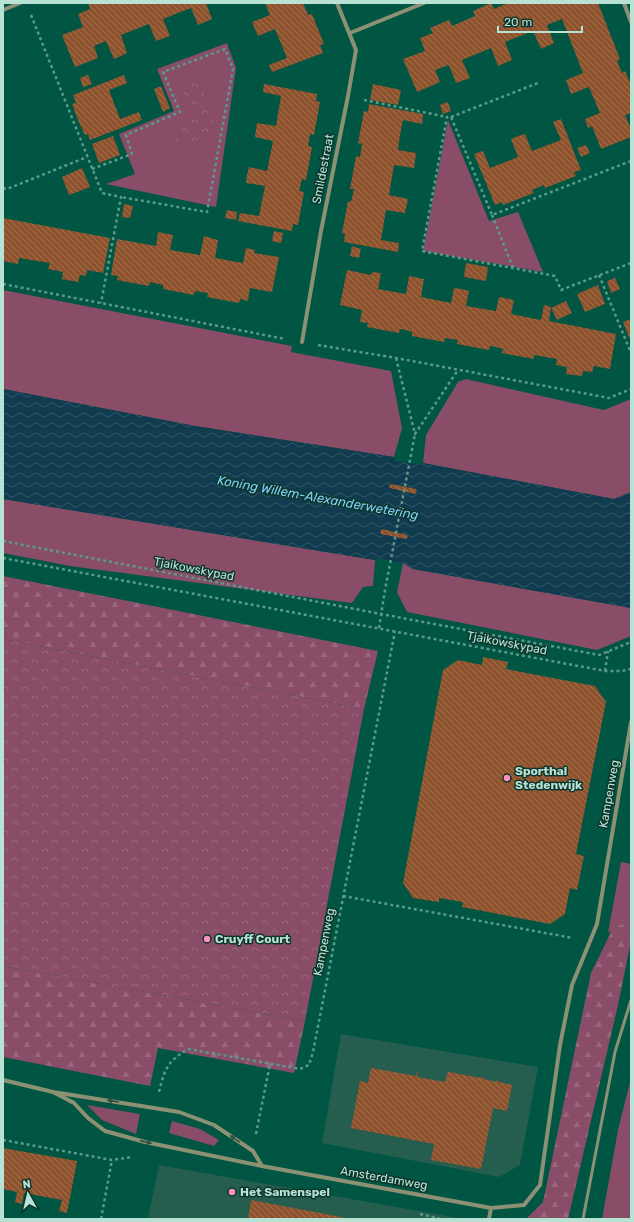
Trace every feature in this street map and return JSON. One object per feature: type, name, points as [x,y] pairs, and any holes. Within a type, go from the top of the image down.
[{"type":"street","points":[[3,10],[20,3]]},
{"type":"street","name":"Smildestraat","points":[[302,342],[321,231],[356,50],[337,3]]},
{"type":"street","points":[[350,33],[424,3]]},
{"type":"street","points":[[624,3],[631,22]]},
{"type":"street","name":"Kampenweg","points":[[491,1208],[524,1205],[540,1185],[560,1045],[572,985],[597,924],[631,722]]},
{"type":"street","name":"Amsterdamweg","points":[[3,1080],[53,1092],[179,1112],[214,1125],[253,1151],[262,1166]]},
{"type":"street","name":"Amsterdamweg","points":[[53,1092],[74,1103],[88,1118],[105,1131],[145,1142],[262,1166],[491,1208]]},
{"type":"street","points":[[489,1219],[491,1208]]},
{"type":"lane","points":[[583,1219],[615,1052],[631,1000]]},
{"type":"path","points":[[29,10],[87,157],[92,169],[102,193],[208,212],[233,69],[225,49],[163,72],[180,112],[126,135],[132,154],[92,169]]},
{"type":"path","points":[[348,96],[451,117],[538,83]]},
{"type":"path","points":[[447,117],[422,251],[555,276],[561,290],[631,263]]},
{"type":"path","points":[[451,117],[513,268]]},
{"type":"path","points":[[3,188],[7,188],[87,157]]},
{"type":"path","points":[[492,215],[631,161]]},
{"type":"path","points":[[101,303],[121,197]]},
{"type":"path","points":[[599,275],[631,353]]},
{"type":"path","points":[[396,358],[415,434]]},
{"type":"path","points":[[379,628],[415,434],[458,370]]},
{"type":"path","name":"Tjaikowskypad","points":[[3,541],[599,655],[631,642]]},
{"type":"path","name":"Tjaikowskypad","points":[[3,558],[605,671],[622,671],[631,669]]},
{"type":"path","name":"Kampenweg","points":[[154,1108],[164,1071],[175,1057],[188,1049],[300,1069],[309,1065],[313,1052],[396,632]]},
{"type":"path","points":[[605,671],[608,651]]},
{"type":"path","points":[[343,896],[590,941]]},
{"type":"path","points":[[253,1151],[270,1064]]},
{"type":"path","points":[[101,1219],[112,1160]]},
{"type":"shaded area","points":[[341,1034],[538,1067],[520,1165],[499,1177],[322,1143]]},
{"type":"shaded area","name":"Het Samenspel","points":[[159,1165],[464,1219],[148,1219]]},
{"type":"green space","points":[[227,43],[236,68],[216,207],[106,184],[135,174],[119,134],[174,111],[157,69]]},
{"type":"green space","points":[[199,80],[218,133],[179,147],[170,128],[192,118],[181,87]]},
{"type":"green space","points":[[448,120],[489,221],[518,212],[543,272],[423,251]]},
{"type":"green space","points":[[3,290],[292,346],[291,352],[391,371],[402,428],[394,457],[195,426],[3,389]]},
{"type":"green space","points":[[466,379],[604,410],[631,399],[631,492],[614,499],[423,463],[426,435],[458,382]]},
{"type":"green space","points":[[3,499],[375,560],[373,586],[363,587],[352,603],[70,566],[3,553]]},
{"type":"green space","points":[[403,563],[413,569],[631,608],[631,636],[597,650],[407,612],[397,592]]},
{"type":"green space","points":[[3,576],[378,651],[364,709],[3,639]]},
{"type":"green space","points":[[3,639],[364,709],[305,1021],[3,966]]},
{"type":"green space","points":[[621,862],[631,864],[631,918],[608,933]]},
{"type":"green space","points":[[631,918],[631,941],[618,1005],[568,1219],[526,1219],[543,1202],[591,973],[612,930]]},
{"type":"green space","points":[[3,966],[305,1021],[294,1073],[158,1048],[150,1086],[3,1057]]},
{"type":"green space","points":[[631,1078],[631,1219],[602,1219],[618,1130]]},
{"type":"green space","points":[[87,1105],[140,1114],[136,1134],[102,1120]]},
{"type":"green space","points":[[172,1121],[200,1129],[219,1140],[214,1146],[169,1133]]},
{"type":"water","name":"Koning Willem-Alexanderwetering","points":[[3,389],[195,426],[394,457],[395,461],[421,465],[423,463],[614,499],[631,492],[631,608],[413,569],[403,563],[377,558],[375,560],[3,499]]},
{"type":"building","points":[[88,3],[206,3],[212,19],[198,25],[191,8],[163,19],[170,36],[156,41],[149,24],[121,35],[127,53],[114,59],[106,41],[94,46],[98,58],[75,67],[62,35],[83,27],[78,14],[90,9]]},
{"type":"building","points":[[265,3],[303,3],[308,15],[312,14],[324,44],[320,45],[323,53],[272,72],[269,65],[287,58],[275,29],[258,36],[252,22],[270,15]]},
{"type":"building","points":[[491,3],[494,9],[508,3],[598,3],[620,59],[617,61],[622,73],[625,71],[631,85],[631,113],[625,115],[631,129],[631,137],[601,149],[592,126],[588,128],[585,119],[600,113],[589,87],[571,94],[566,80],[583,73],[562,19],[547,25],[554,43],[541,49],[533,31],[505,42],[512,60],[498,66],[491,48],[462,60],[470,78],[456,83],[449,65],[435,70],[440,82],[417,92],[403,59],[425,51],[420,38],[433,33],[430,28],[449,20],[452,26],[475,16],[473,11]]},
{"type":"building","points":[[88,75],[92,84],[83,87],[80,78]]},
{"type":"building","points":[[124,75],[127,83],[109,90],[120,119],[139,112],[142,120],[90,140],[88,134],[85,135],[78,120],[72,104],[76,103],[73,95]]},
{"type":"building","points":[[264,84],[317,94],[316,101],[320,102],[314,135],[310,134],[308,146],[312,147],[306,180],[302,179],[299,191],[304,192],[298,225],[293,224],[292,231],[238,221],[240,213],[259,216],[265,186],[246,183],[249,167],[267,171],[273,141],[255,137],[257,123],[276,126],[281,96],[263,92]]},
{"type":"building","points":[[373,84],[401,90],[398,105],[370,100]]},
{"type":"building","points":[[161,86],[170,108],[163,112],[154,89]]},
{"type":"building","points":[[448,102],[451,111],[443,114],[440,105]]},
{"type":"building","points":[[369,104],[423,114],[422,124],[403,120],[400,135],[398,150],[416,153],[414,168],[394,165],[389,195],[408,199],[405,213],[386,210],[381,240],[399,243],[398,252],[344,242],[345,234],[342,233],[348,201],[351,202],[354,189],[350,189],[356,156],[360,157],[362,144],[358,143],[364,111],[368,112]]},
{"type":"building","points":[[561,119],[581,170],[574,172],[576,176],[545,188],[544,185],[532,190],[534,193],[503,205],[502,202],[495,205],[474,154],[483,151],[490,168],[518,157],[511,139],[518,136],[525,134],[532,151],[561,140],[553,122]]},
{"type":"building","points":[[113,136],[120,155],[99,163],[92,144]]},
{"type":"building","points":[[586,145],[590,153],[581,157],[577,148]]},
{"type":"building","points":[[82,168],[90,187],[69,195],[62,177]]},
{"type":"building","points":[[124,204],[133,206],[130,218],[122,217]]},
{"type":"building","points":[[227,210],[237,212],[236,220],[225,218]]},
{"type":"building","points":[[3,218],[110,238],[103,273],[87,270],[86,276],[80,275],[78,282],[62,279],[63,272],[48,269],[50,263],[19,258],[18,264],[3,261]]},
{"type":"building","points":[[274,231],[283,233],[281,243],[272,241]]},
{"type":"building","points":[[158,232],[173,235],[170,250],[200,255],[204,236],[218,240],[215,258],[243,263],[246,248],[255,250],[254,253],[279,257],[272,292],[250,288],[248,301],[240,299],[239,303],[207,297],[208,293],[195,291],[194,295],[163,289],[163,285],[150,282],[149,286],[117,280],[118,276],[111,275],[117,239],[156,246]]},
{"type":"building","points":[[352,246],[361,249],[359,258],[350,256]]},
{"type":"building","points":[[466,263],[488,267],[486,281],[464,277]]},
{"type":"building","points":[[347,270],[371,275],[372,272],[381,273],[378,289],[406,294],[409,276],[424,279],[421,297],[451,303],[454,288],[469,291],[466,306],[496,311],[499,297],[514,300],[511,314],[541,320],[544,305],[551,307],[549,321],[616,334],[610,369],[594,366],[592,372],[583,371],[582,376],[566,374],[567,367],[556,365],[557,359],[534,355],[534,359],[502,353],[503,349],[496,347],[490,346],[489,350],[457,344],[458,340],[445,338],[444,342],[412,336],[412,332],[406,330],[400,329],[399,333],[367,327],[368,323],[360,322],[362,310],[340,305]]},
{"type":"building","points":[[615,278],[620,289],[611,293],[607,281]]},
{"type":"building","points":[[598,285],[605,304],[585,312],[577,294]]},
{"type":"building","points":[[566,301],[572,313],[557,320],[551,308]]},
{"type":"building","points":[[631,319],[631,342],[623,322]]},
{"type":"building","points":[[391,484],[416,489],[417,491],[415,494],[390,488],[389,486]]},
{"type":"building","points":[[382,529],[407,535],[408,537],[406,539],[381,534],[380,532]]},
{"type":"building","name":"Sporthal Stedenwijk","points":[[483,657],[508,662],[506,669],[595,686],[606,702],[576,854],[584,856],[577,890],[570,888],[565,914],[550,924],[462,907],[463,902],[439,898],[439,902],[413,898],[403,883],[443,670],[458,660],[482,665]]},
{"type":"building","points":[[371,1068],[416,1076],[418,1072],[417,1077],[445,1082],[448,1071],[481,1077],[496,1082],[496,1080],[498,1082],[512,1085],[507,1111],[493,1108],[481,1169],[431,1160],[434,1144],[351,1128],[360,1081],[368,1083]]},
{"type":"building","points":[[3,1148],[77,1161],[67,1213],[59,1211],[62,1200],[24,1193],[22,1204],[15,1202],[17,1192],[3,1189]]},
{"type":"building","points":[[251,1200],[346,1218],[346,1219],[248,1219]]},
{"type":"place","name":"Sporthal Stedenwijk","points":[[507,778]]},
{"type":"place","name":"Cruyff Court","points":[[207,939]]},
{"type":"place","name":"Het Samenspel","points":[[232,1192]]}]
